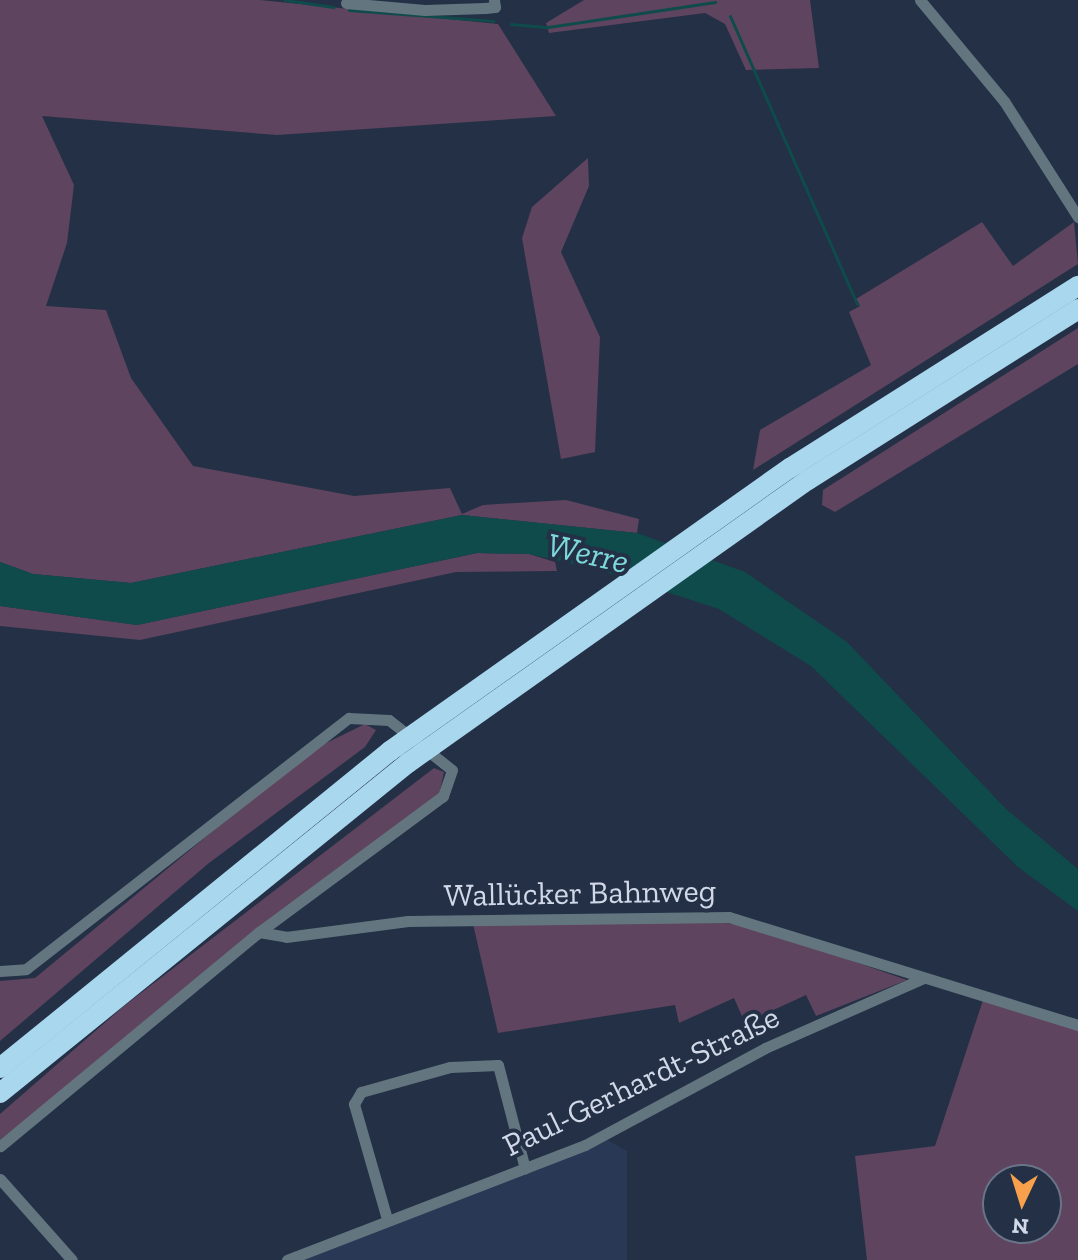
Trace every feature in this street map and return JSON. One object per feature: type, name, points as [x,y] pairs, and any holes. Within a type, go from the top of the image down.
[{"type":"highway","points":[[0,1068],[390,751],[790,468],[1078,286]]},
{"type":"highway","points":[[0,1093],[408,763],[808,480],[1078,309]]},
{"type":"street","points":[[346,3],[425,10],[495,7],[494,0]]},
{"type":"street","points":[[920,0],[1004,101],[1078,217]]},
{"type":"street","points":[[0,971],[26,969],[349,718],[389,720],[445,759],[452,777],[443,796],[259,932],[0,1146]]},
{"type":"street","name":"Wallücker Bahnweg","points":[[259,932],[286,937],[408,921],[568,924],[700,915],[759,922],[924,978],[1078,1025]]},
{"type":"street","name":"Paul-Gerhardt-Straße","points":[[287,1260],[387,1219],[525,1169],[924,978]]},
{"type":"street","points":[[387,1219],[354,1104],[361,1092],[450,1067],[498,1065],[525,1169]]},
{"type":"street","points":[[0,1179],[72,1260]]},
{"type":"shaded area","points":[[0,0],[260,0],[498,24],[556,116],[277,135],[42,116],[74,185],[67,243],[46,306],[106,310],[131,378],[193,466],[354,496],[450,488],[462,514],[483,505],[566,500],[639,519],[637,533],[462,515],[131,583],[33,574],[0,562]]},
{"type":"shaded area","points":[[584,0],[810,0],[819,68],[746,70],[725,24],[705,13],[549,33],[546,23]]},
{"type":"shaded area","points":[[588,158],[589,186],[561,252],[600,337],[595,452],[561,459],[522,238],[532,207]]},
{"type":"shaded area","points":[[982,222],[1013,266],[1074,222],[1078,264],[753,470],[760,430],[871,365],[849,312],[860,306],[856,299]]},
{"type":"shaded area","points":[[1078,328],[1078,364],[835,512],[822,505],[823,490]]},
{"type":"shaded area","points":[[477,553],[529,554],[555,562],[557,571],[456,572],[140,640],[0,626],[0,606],[137,625]]},
{"type":"shaded area","points":[[365,724],[376,730],[365,747],[209,863],[0,1041],[0,981],[35,978],[310,751]]},
{"type":"shaded area","points":[[434,768],[444,772],[439,795],[0,1140],[0,1114],[124,1006]]},
{"type":"shaded area","points":[[700,920],[752,926],[907,980],[816,1016],[806,995],[745,1023],[734,998],[679,1023],[675,1005],[498,1033],[473,924]]},
{"type":"shaded area","points":[[983,1000],[1078,1030],[1078,1260],[867,1260],[855,1156],[935,1146]]},
{"type":"shaded area","points":[[604,1138],[627,1151],[627,1260],[297,1260]]},
{"type":"water","name":"Werre","points":[[462,515],[637,533],[745,572],[847,642],[1006,809],[1078,869],[1078,911],[1018,867],[811,666],[719,609],[599,570],[529,554],[477,553],[137,625],[0,606],[0,562],[33,574],[131,583]]},
{"type":"waterway","points":[[285,0],[333,7]]},
{"type":"waterway","points":[[511,24],[548,27],[715,2]]},
{"type":"waterway","points":[[349,10],[494,21]]},
{"type":"waterway","points":[[730,16],[857,304]]}]
